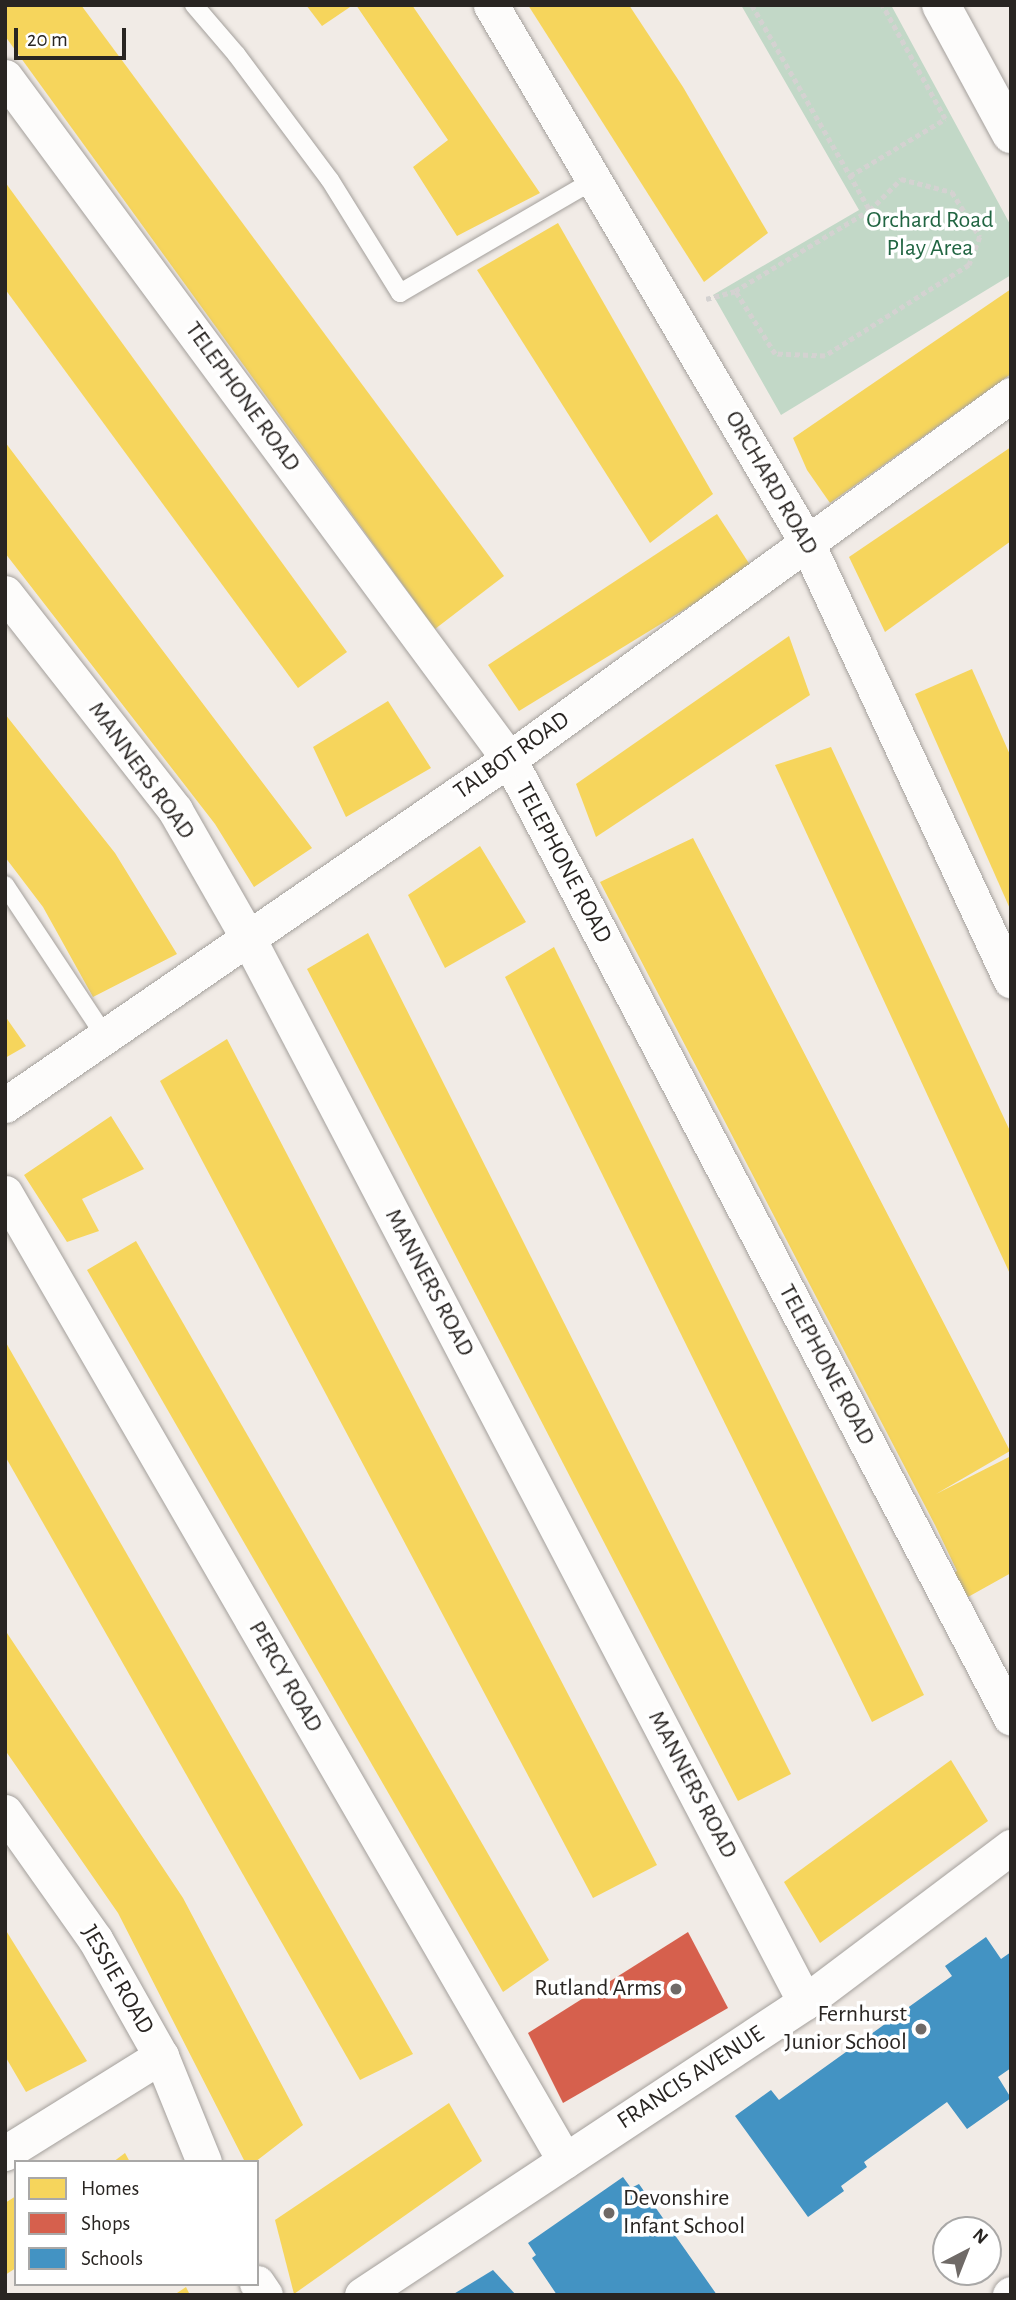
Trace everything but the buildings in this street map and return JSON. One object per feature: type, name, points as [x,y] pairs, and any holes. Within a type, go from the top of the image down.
[{"type":"main road","points":[[941,5],[996,85],[1011,134]]},
{"type":"street","name":"ORCHARD ROAD","points":[[491,5],[806,541],[1011,981]]},
{"type":"street","name":"TELEPHONE ROAD","points":[[5,77],[509,760],[1011,1718]]},
{"type":"street","name":"TALBOT ROAD","points":[[5,1105],[509,760],[806,541],[1011,395]]},
{"type":"street","name":"MANNERS ROAD","points":[[5,593],[174,810],[248,938],[805,2002]]},
{"type":"street","name":"PERCY ROAD","points":[[5,1193],[565,2161]]},
{"type":"street","name":"JESSIE ROAD","points":[[5,1812],[96,1939],[161,2056],[203,2160]]},
{"type":"street","name":"FRANCIS AVENUE","points":[[362,2295],[805,2002],[1011,1847]]},
{"type":"street","points":[[5,2153],[161,2056]]},
{"type":"lane","points":[[194,5],[295,131],[361,226],[400,293],[594,180]]},
{"type":"lane","points":[[5,885],[105,1036]]},
{"type":"path","points":[[752,5],[870,210]]},
{"type":"path","points":[[850,176],[945,119],[882,5]]},
{"type":"path","points":[[713,295],[735,291],[870,210],[901,179],[952,192],[980,237],[969,265],[825,356],[775,354],[735,291]]},
{"type":"green space","name":"Orchard Road Play Area","points":[[741,5],[891,5],[1011,226],[1011,275],[781,415],[713,295],[859,210]]},
{"type":"place","name":"Rutland Arms","points":[[676,1989]]},
{"type":"place","name":"Fernhurst Junior School","points":[[921,2029]]},
{"type":"place","name":"Devonshire Infant School","points":[[609,2213]]}]
